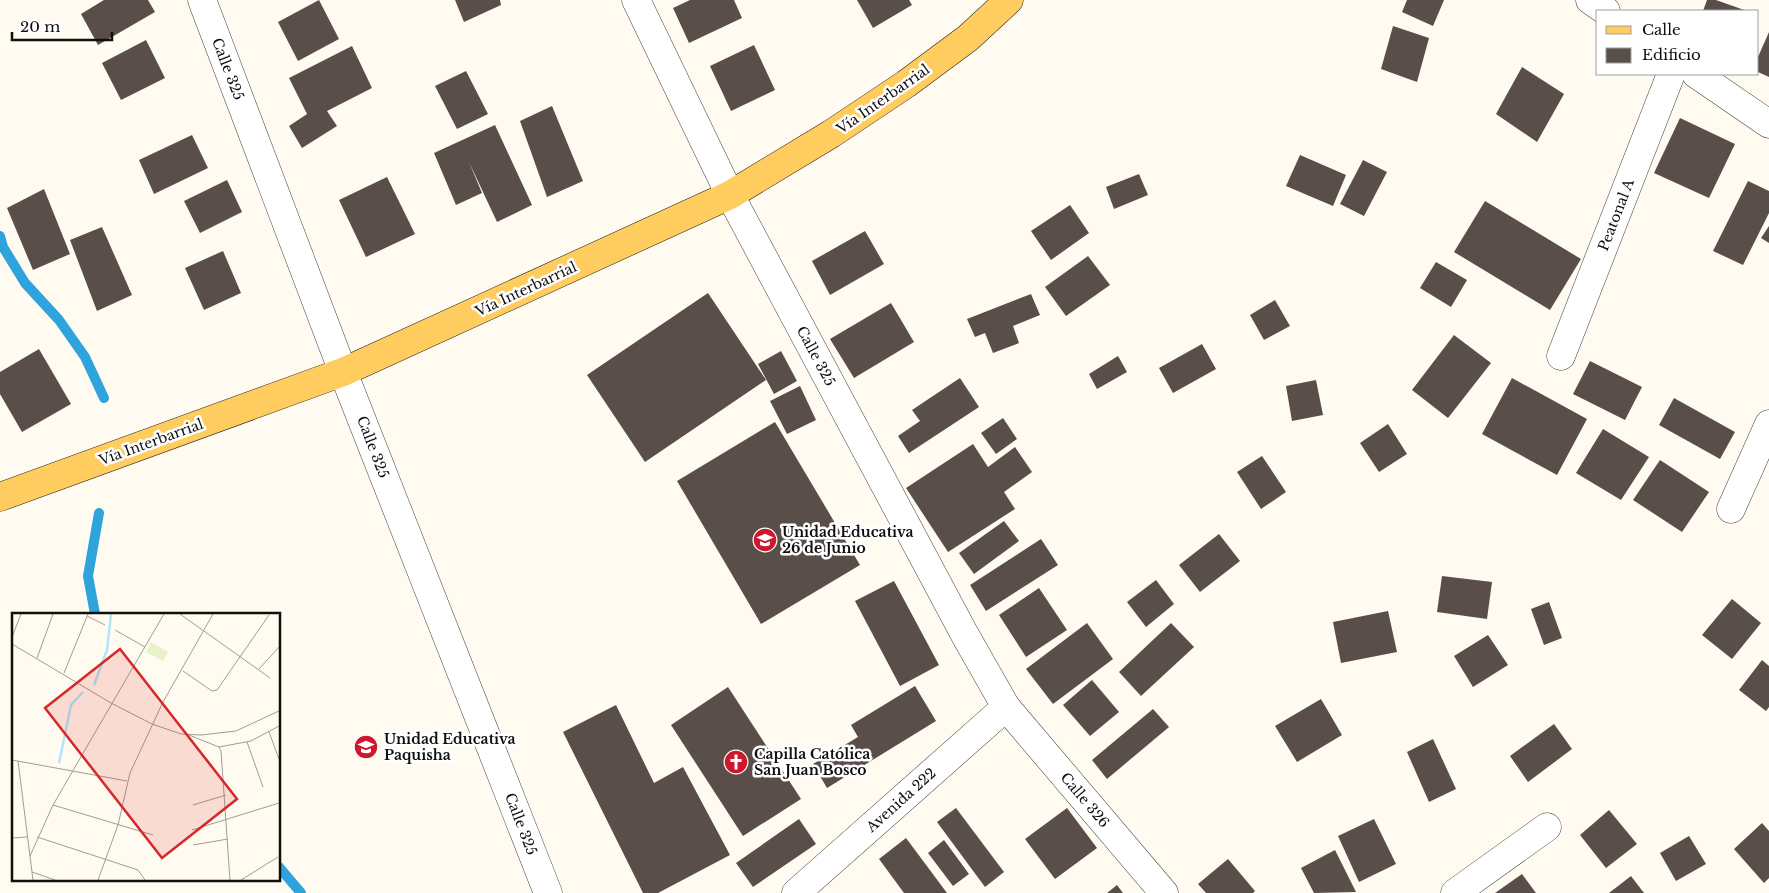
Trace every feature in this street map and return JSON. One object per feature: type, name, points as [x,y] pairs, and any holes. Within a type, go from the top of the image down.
[{"type":"main road","name":"Vía Interbarrial","points":[[0,497],[343,372],[730,195],[831,134],[906,84],[968,38],[1009,0]]},
{"type":"street","name":"Calle 325","points":[[202,0],[343,372],[548,893]]},
{"type":"street","name":"Calle 325","points":[[636,0],[730,195],[960,626],[1006,707]]},
{"type":"street","points":[[1590,0],[1605,10]]},
{"type":"street","name":"Peatonal A","points":[[1561,356],[1671,75]]},
{"type":"street","points":[[1697,75],[1769,124]]},
{"type":"street","points":[[1732,509],[1769,424]]},
{"type":"street","name":"Avenida 222","points":[[796,893],[1006,707]]},
{"type":"street","name":"Calle 326","points":[[1006,707],[1164,893]]},
{"type":"street","points":[[1455,893],[1547,827]]},
{"type":"building","points":[[104,0],[148,0],[155,12],[98,45],[81,14]]},
{"type":"building","points":[[319,0],[339,39],[298,61],[278,22]]},
{"type":"building","points":[[455,0],[500,0],[501,5],[464,22]]},
{"type":"building","points":[[690,0],[734,0],[742,18],[689,43],[673,8]]},
{"type":"building","points":[[857,0],[909,0],[912,5],[873,28]]},
{"type":"building","points":[[1407,0],[1444,0],[1433,26],[1402,12]]},
{"type":"building","points":[[1707,0],[1716,0],[1744,10],[1703,10]]},
{"type":"building","points":[[1393,26],[1429,38],[1417,82],[1381,69]]},
{"type":"building","points":[[1769,32],[1769,77],[1759,72],[1759,55]]},
{"type":"building","points":[[146,40],[165,78],[121,100],[102,63]]},
{"type":"building","points":[[754,45],[775,90],[731,111],[710,66]]},
{"type":"building","points":[[352,46],[372,88],[327,111],[337,126],[302,148],[289,126],[307,114],[289,78]]},
{"type":"building","points":[[1522,67],[1564,94],[1537,142],[1496,114]]},
{"type":"building","points":[[466,71],[488,114],[457,129],[435,86]]},
{"type":"building","points":[[552,106],[583,181],[547,197],[520,121]]},
{"type":"building","points":[[1680,118],[1735,144],[1709,198],[1654,173]]},
{"type":"building","points":[[495,125],[532,205],[497,222],[469,162],[482,193],[456,205],[434,153]]},
{"type":"building","points":[[192,135],[208,168],[154,194],[139,160]]},
{"type":"building","points":[[1300,155],[1346,175],[1333,206],[1286,186]]},
{"type":"building","points":[[1363,160],[1387,172],[1364,216],[1340,204]]},
{"type":"building","points":[[1139,174],[1148,195],[1114,209],[1106,187]]},
{"type":"building","points":[[387,177],[415,234],[366,257],[339,200]]},
{"type":"building","points":[[227,180],[242,212],[200,233],[184,201]]},
{"type":"building","points":[[1748,181],[1769,191],[1769,213],[1743,265],[1713,251]]},
{"type":"building","points":[[44,189],[70,254],[33,270],[7,208]]},
{"type":"building","points":[[1485,201],[1581,259],[1550,310],[1454,252]]},
{"type":"building","points":[[1070,205],[1089,233],[1051,260],[1031,231]]},
{"type":"building","points":[[1769,226],[1769,243],[1761,238]]},
{"type":"building","points":[[102,227],[132,295],[97,311],[70,240]]},
{"type":"building","points":[[865,231],[884,264],[830,295],[812,261]]},
{"type":"building","points":[[223,251],[241,293],[204,310],[185,268]]},
{"type":"building","points":[[1088,256],[1110,285],[1066,316],[1045,287]]},
{"type":"building","points":[[1436,262],[1467,280],[1451,307],[1420,288]]},
{"type":"building","points":[[708,293],[766,380],[645,462],[587,375]]},
{"type":"building","points":[[1031,294],[1040,315],[1013,326],[1019,343],[993,353],[985,333],[975,337],[967,319]]},
{"type":"building","points":[[1275,300],[1290,326],[1264,340],[1250,315]]},
{"type":"building","points":[[891,303],[914,342],[854,378],[830,339]]},
{"type":"building","points":[[1454,335],[1491,363],[1448,418],[1412,390]]},
{"type":"building","points":[[1202,344],[1216,369],[1173,393],[1159,368]]},
{"type":"building","points":[[39,349],[71,404],[22,432],[0,394],[0,372]]},
{"type":"building","points":[[781,351],[797,381],[774,394],[758,364]]},
{"type":"building","points":[[1118,356],[1127,372],[1097,389],[1089,374]]},
{"type":"building","points":[[1590,361],[1642,387],[1625,420],[1573,394]]},
{"type":"building","points":[[960,378],[979,407],[909,453],[898,436],[920,421],[912,410]]},
{"type":"building","points":[[1512,378],[1587,419],[1557,475],[1482,434]]},
{"type":"building","points":[[1316,380],[1323,415],[1292,421],[1286,386]]},
{"type":"building","points":[[800,386],[816,420],[787,434],[770,401]]},
{"type":"building","points":[[1674,398],[1735,432],[1720,459],[1659,425]]},
{"type":"building","points":[[1003,418],[1017,439],[996,454],[981,433]]},
{"type":"building","points":[[775,422],[860,565],[761,624],[677,481]]},
{"type":"building","points":[[1388,424],[1407,454],[1379,472],[1360,443]]},
{"type":"building","points":[[1603,429],[1649,457],[1621,500],[1576,473]]},
{"type":"building","points":[[973,444],[988,467],[1015,447],[1032,472],[1004,492],[1015,509],[948,552],[906,488]]},
{"type":"building","points":[[1262,456],[1286,492],[1261,509],[1237,472]]},
{"type":"building","points":[[1660,460],[1709,492],[1682,532],[1633,500]]},
{"type":"building","points":[[1004,521],[1019,541],[974,574],[959,553]]},
{"type":"building","points":[[1219,534],[1240,561],[1200,592],[1179,565]]},
{"type":"building","points":[[1041,539],[1058,565],[986,611],[970,585]]},
{"type":"building","points":[[1442,576],[1492,582],[1487,619],[1437,612]]},
{"type":"building","points":[[1156,580],[1174,604],[1146,627],[1127,602]]},
{"type":"building","points":[[894,581],[939,665],[900,686],[855,601]]},
{"type":"building","points":[[1039,588],[1067,630],[1026,657],[999,615]]},
{"type":"building","points":[[1732,599],[1761,623],[1732,659],[1702,635]]},
{"type":"building","points":[[1549,602],[1562,638],[1544,645],[1531,609]]},
{"type":"building","points":[[1388,611],[1397,652],[1341,663],[1333,622]]},
{"type":"building","points":[[1087,623],[1113,659],[1053,704],[1026,669]]},
{"type":"building","points":[[1171,623],[1194,647],[1141,696],[1119,672]]},
{"type":"building","points":[[1488,635],[1508,665],[1473,687],[1454,656]]},
{"type":"building","points":[[1762,660],[1769,666],[1769,707],[1766,711],[1739,690]]},
{"type":"building","points":[[1092,680],[1119,712],[1090,736],[1063,705]]},
{"type":"building","points":[[915,686],[936,721],[827,788],[813,764],[858,737],[851,725]]},
{"type":"building","name":"Capilla Católica San Juan Bosco","points":[[728,687],[801,799],[743,836],[671,725]]},
{"type":"building","points":[[1321,699],[1342,735],[1297,762],[1275,726]]},
{"type":"building","points":[[616,705],[654,783],[683,767],[730,855],[658,893],[643,893],[563,732]]},
{"type":"building","points":[[1153,709],[1169,727],[1107,779],[1092,760]]},
{"type":"building","points":[[1554,724],[1572,749],[1528,782],[1510,756]]},
{"type":"building","points":[[1433,739],[1456,789],[1429,802],[1407,752]]},
{"type":"building","points":[[956,808],[1004,872],[985,887],[937,822]]},
{"type":"building","points":[[1067,808],[1097,848],[1055,879],[1025,839]]},
{"type":"building","points":[[1609,810],[1637,844],[1606,868],[1580,835]]},
{"type":"building","points":[[799,819],[816,844],[753,887],[736,863]]},
{"type":"building","points":[[1374,819],[1396,864],[1359,882],[1338,836]]},
{"type":"building","points":[[1762,823],[1769,831],[1769,878],[1764,883],[1734,849]]},
{"type":"building","points":[[1689,836],[1706,864],[1676,881],[1660,853]]},
{"type":"building","points":[[906,838],[947,893],[904,893],[879,859]]},
{"type":"building","points":[[944,840],[969,874],[953,886],[928,853]]},
{"type":"building","points":[[1335,850],[1356,892],[1314,893],[1301,868]]},
{"type":"building","points":[[1228,859],[1255,891],[1253,893],[1206,893],[1198,884]]},
{"type":"building","points":[[1522,874],[1536,893],[1495,893]]},
{"type":"building","points":[[1631,876],[1644,893],[1609,893]]},
{"type":"building","points":[[1117,885],[1123,893],[1107,893]]},
{"type":"waterway","points":[[0,236],[3,247],[25,283],[59,320],[85,357],[104,398]]},
{"type":"waterway","points":[[95,613],[88,576],[99,513]]},
{"type":"waterway","points":[[280,868],[301,893]]},
{"type":"place","name":"Unidad Educativa 26 de Junio","points":[[765,540]]},
{"type":"place","name":"Unidad Educativa Paquisha","points":[[366,747]]},
{"type":"place","name":"Capilla Católica San Juan Bosco","points":[[736,762]]}]
